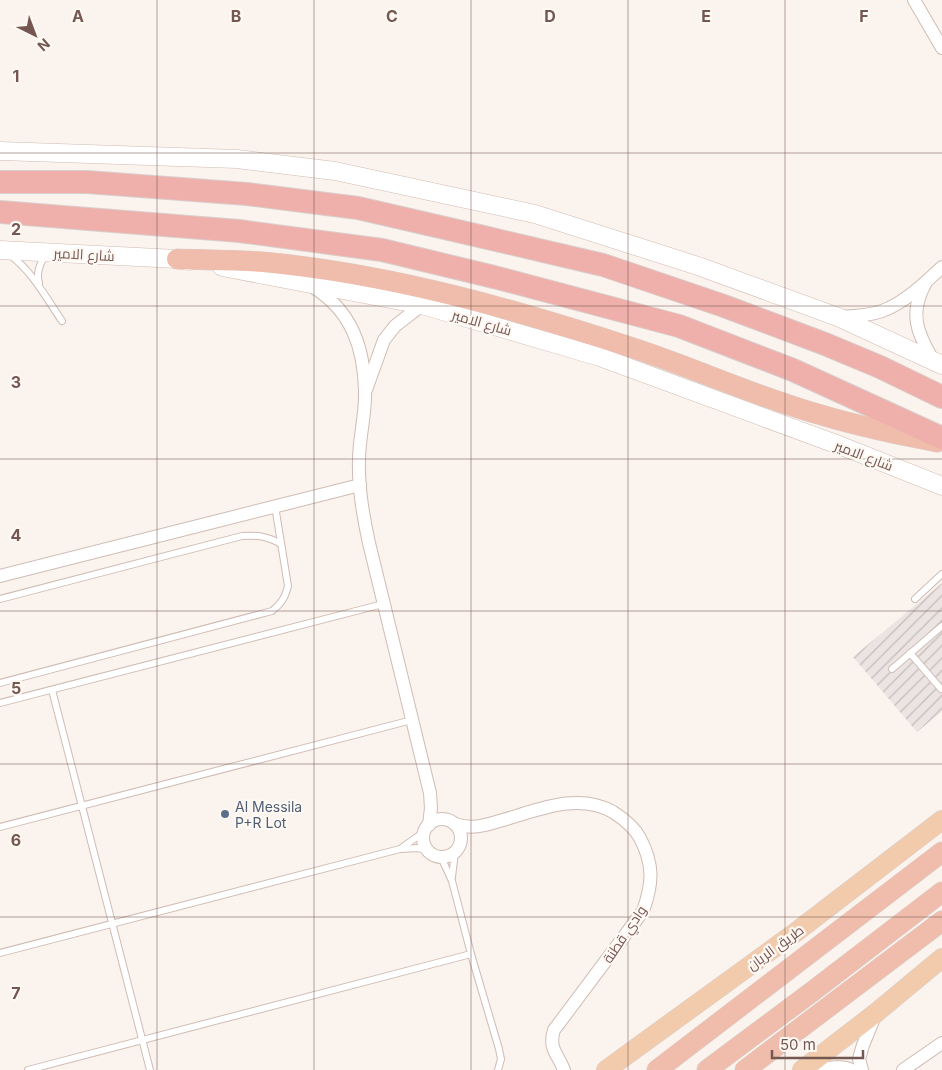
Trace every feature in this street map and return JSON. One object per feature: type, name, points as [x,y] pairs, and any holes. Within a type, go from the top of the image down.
[{"type":"highway","points":[[0,182],[87,182],[247,194],[358,208],[475,234],[603,265],[724,306],[825,344],[942,397]]},
{"type":"highway","points":[[1,213],[249,232],[382,250],[584,299],[679,326],[793,370],[942,438]]},
{"type":"highway","points":[[177,259],[263,262],[335,272],[420,288],[502,308],[640,350],[732,385],[817,414],[883,431],[942,443]]},
{"type":"highway","points":[[657,1070],[942,852]]},
{"type":"highway","points":[[707,1070],[942,892]]},
{"type":"highway","points":[[745,1070],[942,921]]},
{"type":"main road","points":[[0,150],[237,159],[335,171],[535,214],[698,266],[838,317],[938,362]]},
{"type":"main road","name":"شارع الامير","points":[[2,250],[177,259],[422,305],[600,357],[844,447],[942,486]]},
{"type":"main road","name":"طريق الريان","points":[[606,1070],[796,932],[942,820]]},
{"type":"main road","points":[[802,1070],[877,1012],[942,958]]},
{"type":"street","points":[[914,0],[942,48]]},
{"type":"street","points":[[838,317],[861,316],[883,311],[905,298],[942,267]]},
{"type":"street","points":[[926,282],[916,306],[916,319],[923,344],[938,362]]},
{"type":"street","points":[[307,283],[322,292],[336,304],[347,318],[360,350],[365,392],[359,460],[360,485],[368,543],[430,793],[431,808],[424,842],[428,851],[441,857],[446,857],[458,847],[459,829],[438,807],[430,793]]},
{"type":"street","points":[[365,392],[384,340],[395,326],[422,305]]},
{"type":"street","points":[[0,576],[360,485]]},
{"type":"street","name":"وادي قطنة","points":[[451,822],[468,827],[482,826],[572,802],[586,803],[606,808],[623,818],[637,833],[646,851],[651,878],[650,891],[643,911],[554,1030],[551,1038],[552,1046],[565,1069]]},
{"type":"street","points":[[427,828],[435,821],[451,822]]},
{"type":"street","name":"وادي قطنة","points":[[458,847],[470,833],[482,826]]},
{"type":"street","points":[[862,1070],[858,1059],[877,1012]]},
{"type":"street","points":[[903,1070],[942,1043]]},
{"type":"street","points":[[818,1070],[847,1067],[852,1070]]},
{"type":"lane","points":[[2,250],[20,262],[33,277],[62,320]]},
{"type":"lane","points":[[43,294],[38,280],[39,265],[47,252]]},
{"type":"lane","points":[[0,683],[272,611],[280,605],[286,596],[288,586],[275,506]]},
{"type":"lane","points":[[0,599],[242,536],[256,535],[269,537],[281,544]]},
{"type":"lane","points":[[915,599],[941,577]]},
{"type":"lane","points":[[0,703],[383,604]]},
{"type":"lane","points":[[892,669],[942,626]]},
{"type":"lane","points":[[910,653],[941,689]]},
{"type":"lane","points":[[52,690],[150,1070]]},
{"type":"lane","points":[[0,827],[412,720]]},
{"type":"lane","points":[[400,848],[427,828]]},
{"type":"lane","points":[[452,881],[458,847]]},
{"type":"lane","points":[[0,953],[400,848],[418,848],[428,851]]},
{"type":"lane","points":[[441,857],[452,881],[471,954],[500,1049],[501,1059],[498,1070]]},
{"type":"lane","points":[[28,1070],[471,954]]},
{"type":"shaded area","points":[[942,583],[942,711],[917,732],[853,657]]},
{"type":"place","name":"Al Messila P+R Lot","points":[[225,814]]}]
